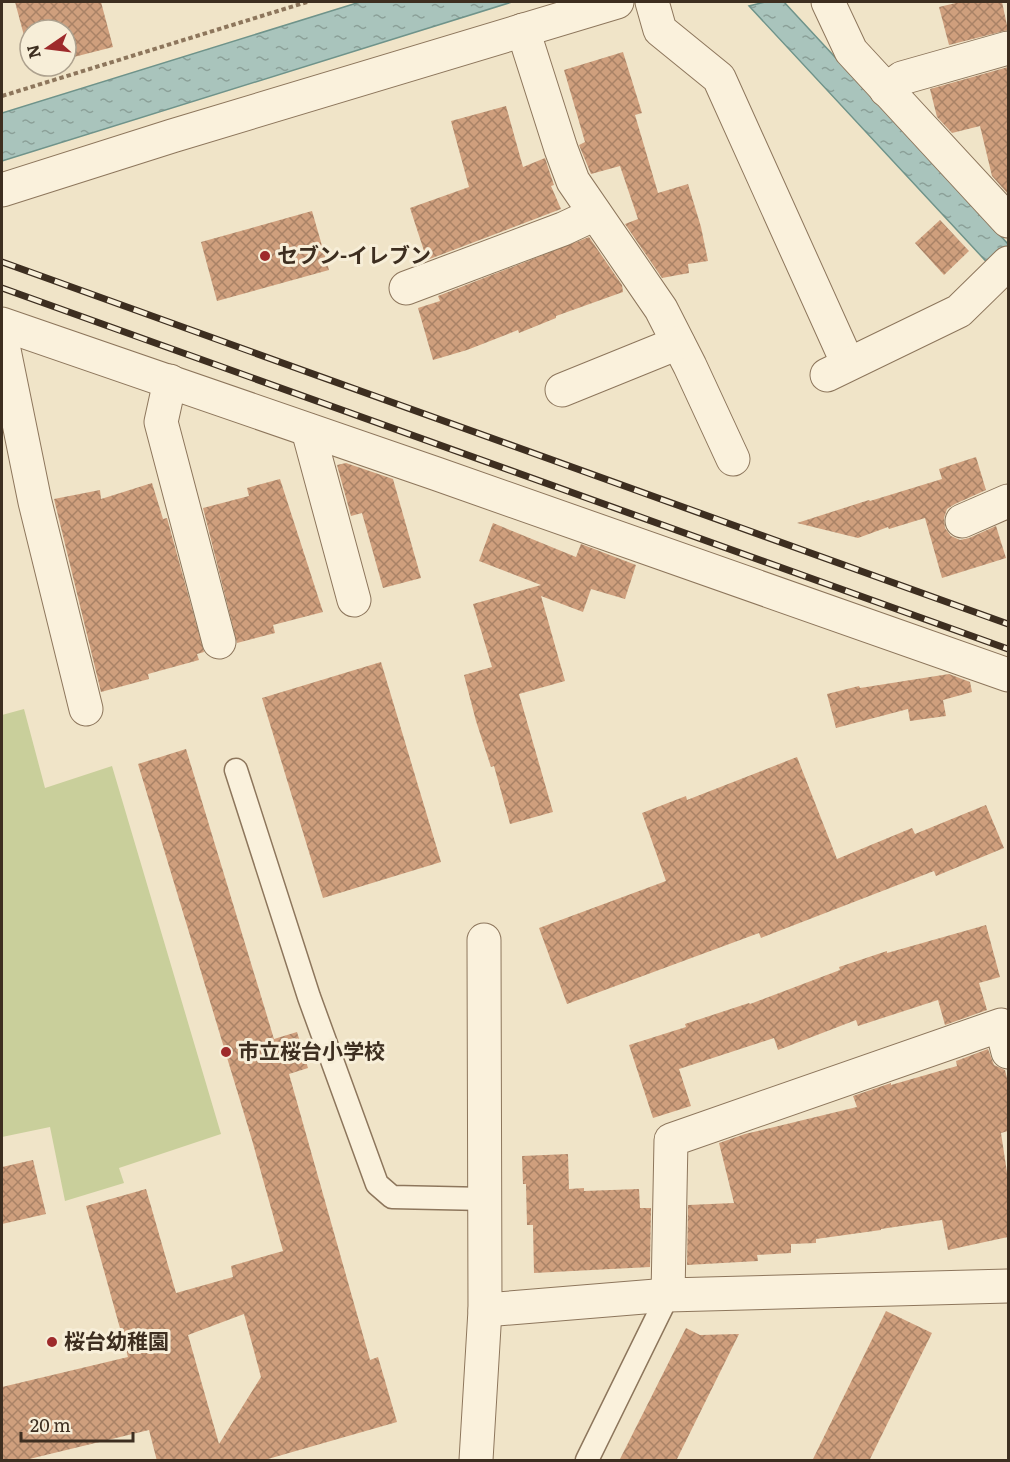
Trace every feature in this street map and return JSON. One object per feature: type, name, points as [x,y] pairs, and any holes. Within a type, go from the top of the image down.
[{"type":"street","points":[[2,190],[617,2]]},
{"type":"street","points":[[652,2],[660,30],[719,78],[838,369],[959,311],[1002,270]]},
{"type":"street","points":[[828,2],[851,51],[1008,220]]},
{"type":"street","points":[[523,30],[573,181],[661,309],[733,459]]},
{"type":"street","points":[[886,90],[902,78],[1008,48]]},
{"type":"street","points":[[406,288],[563,229],[595,214]]},
{"type":"street","points":[[2,324],[1008,675]]},
{"type":"street","points":[[2,340],[35,502],[87,709]]},
{"type":"street","points":[[561,390],[678,343]]},
{"type":"street","points":[[170,381],[161,422],[219,642]]},
{"type":"street","points":[[308,429],[354,600]]},
{"type":"street","points":[[962,521],[1008,501]]},
{"type":"street","points":[[476,1461],[485,1310],[484,940]]},
{"type":"street","points":[[668,1295],[671,1140],[1001,1025],[1008,1052]]},
{"type":"street","points":[[485,1310],[668,1295],[1008,1286]]},
{"type":"lane","points":[[236,770],[309,997],[377,1184],[392,1197],[485,1199]]},
{"type":"lane","points":[[586,1461],[668,1295]]},
{"type":"path","points":[[2,96],[306,2]]},
{"type":"green space","points":[[24,709],[45,788],[112,766],[221,1134],[119,1168],[124,1183],[65,1201],[50,1127],[2,1137],[2,715]]},
{"type":"water","points":[[360,2],[512,2],[2,161],[2,113]]},
{"type":"water","points":[[765,2],[784,2],[1008,244],[1008,285],[749,6]]},
{"type":"building","points":[[15,2],[101,2],[113,47],[78,56],[78,18],[19,18]]},
{"type":"building","points":[[960,2],[1002,2],[1008,30],[949,45],[939,7]]},
{"type":"building","points":[[623,52],[642,113],[635,115],[658,193],[688,184],[701,227],[708,261],[688,264],[689,273],[662,278],[625,224],[638,219],[620,166],[591,174],[579,145],[585,142],[564,70]]},
{"type":"building","points":[[1008,67],[1008,194],[992,176],[980,126],[952,133],[937,117],[930,89]]},
{"type":"building","points":[[506,106],[523,167],[545,158],[554,185],[551,186],[561,209],[427,260],[410,208],[469,187],[451,121]]},
{"type":"building","name":"セブン-イレブン","points":[[312,211],[329,270],[217,301],[201,242]]},
{"type":"building","points":[[940,220],[969,251],[944,275],[915,243]]},
{"type":"building","points":[[589,237],[622,285],[623,292],[556,316],[556,318],[519,333],[518,330],[467,350],[433,360],[418,308],[440,301],[438,296]]},
{"type":"building","points":[[976,457],[986,490],[947,509],[944,518],[945,528],[951,536],[960,540],[996,526],[1006,558],[942,578],[925,518],[889,529],[888,527],[858,538],[797,523],[942,479],[939,469]]},
{"type":"building","points":[[346,463],[393,479],[421,578],[383,588],[362,513],[351,516],[337,465]]},
{"type":"building","points":[[280,479],[323,612],[273,625],[275,633],[237,643],[203,508],[249,496],[247,488]]},
{"type":"building","points":[[152,483],[163,519],[167,518],[204,652],[197,654],[199,660],[148,674],[149,679],[101,692],[54,499],[100,490],[101,499]]},
{"type":"building","points":[[493,523],[576,557],[581,544],[636,565],[625,599],[591,589],[583,612],[541,596],[565,681],[519,694],[553,812],[510,824],[494,766],[491,767],[476,721],[464,675],[492,667],[473,604],[541,585],[479,561]]},
{"type":"building","points":[[381,662],[441,862],[323,898],[262,698]]},
{"type":"building","points":[[949,674],[970,682],[972,692],[943,700],[946,716],[910,721],[908,709],[836,728],[827,694],[859,686],[860,688]]},
{"type":"building","points":[[186,749],[274,1039],[297,1032],[308,1068],[289,1074],[370,1360],[378,1357],[397,1422],[261,1461],[157,1461],[149,1430],[21,1461],[2,1461],[2,1387],[128,1357],[86,1206],[146,1189],[176,1293],[233,1277],[231,1266],[283,1251],[252,1140],[138,764]],"holes":[[[244,1314],[261,1377],[219,1444],[188,1335]]]},
{"type":"building","points":[[797,757],[837,859],[912,828],[915,834],[986,805],[1004,848],[936,876],[934,871],[761,938],[759,933],[567,1004],[539,928],[666,881],[642,813],[686,796],[687,800]]},
{"type":"building","points":[[986,925],[1000,977],[979,983],[987,1010],[945,1025],[938,1000],[858,1026],[856,1020],[778,1050],[774,1038],[679,1069],[691,1106],[653,1118],[629,1045],[686,1027],[685,1024],[750,1004],[840,970],[839,967],[887,951],[887,953]]},
{"type":"building","points":[[988,1049],[994,1065],[1005,1070],[1008,1082],[1008,1131],[1001,1133],[1008,1179],[1008,1237],[948,1250],[942,1220],[816,1239],[816,1243],[791,1244],[791,1253],[757,1255],[758,1261],[687,1265],[688,1205],[734,1203],[719,1143],[745,1134],[857,1107],[853,1096],[891,1083],[891,1085],[957,1066],[956,1061]]},
{"type":"building","points":[[568,1154],[569,1189],[584,1188],[584,1191],[639,1189],[640,1208],[651,1208],[650,1267],[534,1273],[533,1225],[527,1225],[526,1184],[523,1184],[522,1156]]},
{"type":"building","points":[[33,1160],[46,1214],[2,1224],[2,1167]]},
{"type":"building","points":[[886,1311],[932,1333],[869,1461],[812,1461]]},
{"type":"building","points":[[686,1328],[700,1335],[739,1334],[676,1461],[619,1461]]},
{"type":"railway","points":[[2,262],[1008,624]]},
{"type":"railway","points":[[2,288],[1008,649]]},
{"type":"place","name":"セブン-イレブン","points":[[265,256]]},
{"type":"place","name":"市立桜台小学校","points":[[226,1052]]},
{"type":"place","name":"桜台幼稚園","points":[[52,1342]]}]
